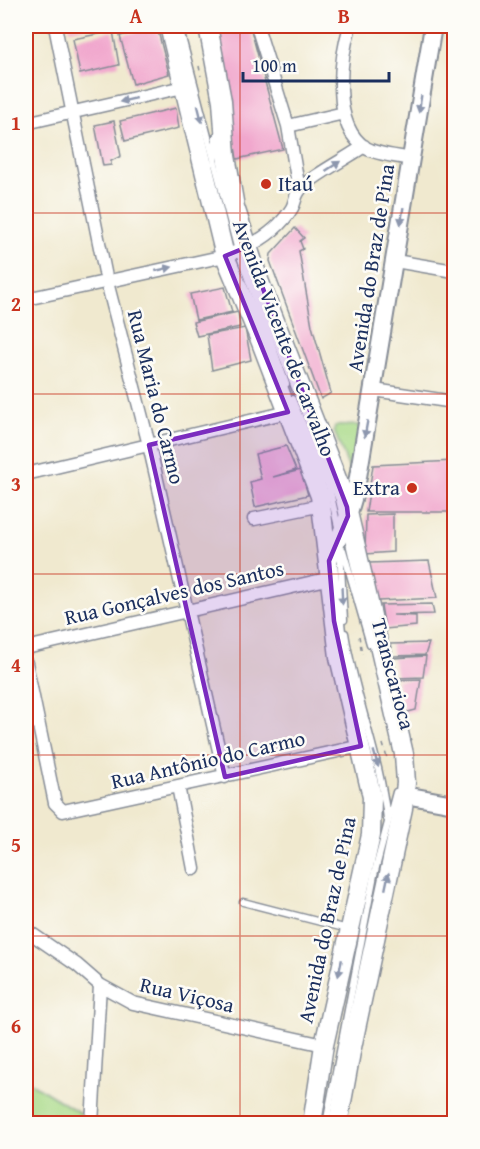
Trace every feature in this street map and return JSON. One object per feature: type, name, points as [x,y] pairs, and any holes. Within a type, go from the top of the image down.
[{"type":"main road","name":"Avenida Vicente de Carvalho","points":[[169,26],[183,87],[288,412],[322,505],[330,569]]},
{"type":"main road","name":"Avenida Vicente de Carvalho","points":[[208,26],[222,101],[236,251],[334,466],[348,516]]},
{"type":"main road","name":"Avenida do Braz de Pina","points":[[312,1124],[324,1045],[373,816],[370,780],[339,657],[330,569],[354,500],[433,26]]},
{"type":"main road","name":"Avenida do Braz de Pina","points":[[338,1124],[404,754],[348,516]]},
{"type":"main road","points":[[400,784],[454,804]]},
{"type":"street","name":"Rua Maria do Carmo","points":[[55,26],[107,282],[149,445],[225,777]]},
{"type":"street","points":[[26,299],[236,251],[263,238],[282,221],[292,208],[299,190],[288,126],[257,26]]},
{"type":"street","points":[[350,26],[343,61],[344,113],[348,125],[364,147],[412,159]]},
{"type":"street","points":[[26,123],[183,87]]},
{"type":"street","points":[[288,126],[344,113]]},
{"type":"street","points":[[299,190],[364,147]]},
{"type":"street","points":[[395,261],[454,271]]},
{"type":"street","points":[[374,390],[454,402]]},
{"type":"street","points":[[26,474],[288,412]]},
{"type":"street","points":[[254,519],[322,505]]},
{"type":"street","name":"Rua Gonçalves dos Santos","points":[[26,648],[186,609],[330,569]]},
{"type":"street","name":"Rua Antônio do Carmo","points":[[26,663],[55,803],[63,811],[361,746]]},
{"type":"street","points":[[178,786],[194,869]]},
{"type":"street","name":"Rua Viçosa","points":[[26,930],[121,999],[145,1007],[324,1045]]},
{"type":"street","points":[[92,1124],[100,985]]},
{"type":"lane","name":"Transcarioca","points":[[179,26],[236,251],[329,488],[339,538],[384,695],[400,784],[393,809],[387,819],[372,886],[326,1124]]},
{"type":"lane","name":"Transcarioca","points":[[202,26],[217,113],[214,166]]},
{"type":"lane","name":"Transcarioca","points":[[339,538],[347,645],[358,703],[382,781],[387,819]]},
{"type":"lane","points":[[243,902],[348,929]]},
{"type":"path","points":[[383,744],[387,758]]},
{"type":"highlighted area","points":[[247,247],[347,507],[348,516],[329,561],[334,621],[361,746],[225,777],[149,445],[288,412],[225,256]]},
{"type":"green space","points":[[361,425],[356,471],[350,471],[334,431],[335,426]]},
{"type":"green space","points":[[26,1080],[85,1116],[85,1123],[26,1123]]},
{"type":"building","points":[[69,26],[86,26],[86,27],[70,30]]},
{"type":"building","points":[[216,26],[250,26],[283,149],[237,159]]},
{"type":"building","points":[[157,27],[169,74],[133,84],[120,36]]},
{"type":"building","points":[[113,31],[119,65],[80,74],[73,39]]},
{"type":"building","points":[[176,108],[179,128],[125,141],[120,121]]},
{"type":"building","points":[[114,121],[121,156],[111,161],[111,165],[103,166],[95,125]]},
{"type":"building","points":[[295,228],[304,238],[300,241],[303,249],[299,251],[312,326],[331,393],[321,399],[270,261],[271,254]]},
{"type":"building","points":[[225,287],[232,312],[196,320],[190,294]]},
{"type":"building","points":[[238,312],[240,327],[197,336],[193,322]]},
{"type":"building","points":[[245,328],[251,360],[212,370],[207,335]]},
{"type":"building","points":[[286,446],[296,470],[273,477],[301,470],[308,495],[255,507],[250,482],[261,479],[255,454]]},
{"type":"building","name":"Extra","points":[[454,461],[454,512],[366,512],[373,465]]},
{"type":"building","points":[[393,514],[393,552],[365,554],[366,515]]},
{"type":"building","points":[[429,561],[437,598],[378,601],[369,563]]},
{"type":"building","points":[[432,604],[434,614],[393,615],[416,616],[416,626],[385,629],[381,605]]},
{"type":"building","points":[[429,643],[425,655],[393,656],[390,644]]},
{"type":"building","points":[[426,656],[423,677],[397,678],[393,658]]},
{"type":"building","points":[[421,679],[416,710],[404,713],[397,680]]},
{"type":"place","name":"Itaú","points":[[266,184]]},
{"type":"place","name":"Extra","points":[[412,488]]}]
